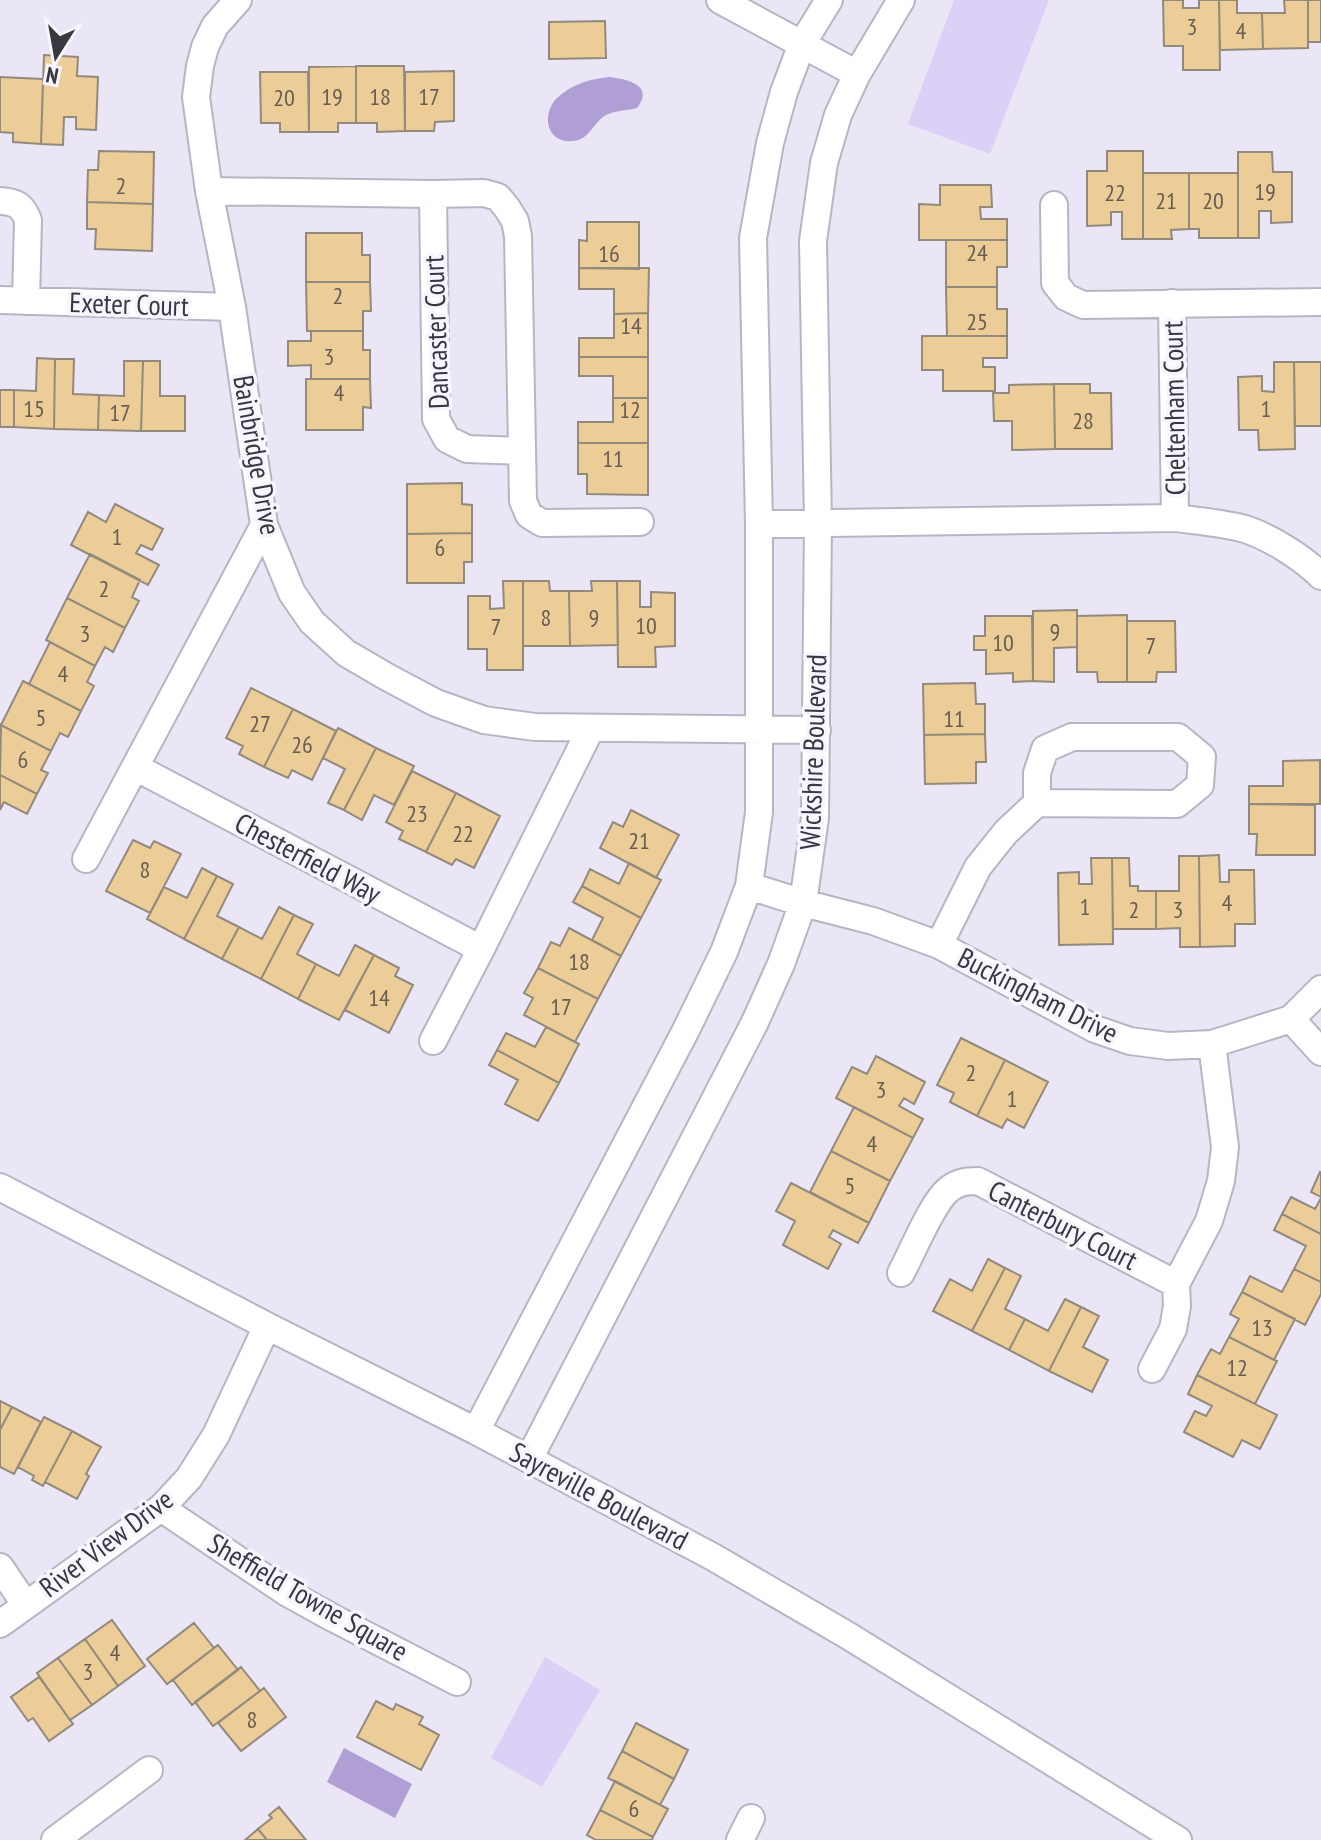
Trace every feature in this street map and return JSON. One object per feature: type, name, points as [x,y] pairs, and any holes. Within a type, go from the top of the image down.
[{"type":"street","name":"Bainbridge Drive","points":[[238,0],[215,26],[205,47],[196,97],[209,191],[232,307],[264,525],[292,593],[312,622],[346,653],[387,677],[436,703],[484,720],[535,727],[817,730]]},
{"type":"street","points":[[720,0],[857,74]]},
{"type":"street","name":"Wickshire Boulevard","points":[[476,1431],[686,1030],[724,952],[749,886],[759,812],[759,524],[753,238],[770,143],[784,92],[802,44],[829,0]]},
{"type":"street","name":"Wickshire Boulevard","points":[[529,1459],[755,1022],[781,964],[803,903],[815,818],[817,730],[818,523],[813,241],[824,163],[838,115],[857,74],[901,0]]},
{"type":"street","points":[[209,191],[484,193],[498,197],[515,221],[518,236],[523,501],[529,515],[542,523],[640,522]]},
{"type":"street","name":"Dancaster Court","points":[[433,194],[436,419],[447,439],[467,449],[522,451]]},
{"type":"street","points":[[0,201],[14,201],[23,209],[28,220],[26,301]]},
{"type":"street","points":[[1054,205],[1055,283],[1066,297],[1083,305],[1172,303]]},
{"type":"street","name":"Exeter Court","points":[[0,300],[232,307]]},
{"type":"street","name":"Cheltenham Court","points":[[1175,518],[1172,303],[1321,302]]},
{"type":"street","points":[[759,524],[1175,518],[1247,530],[1281,547],[1321,576]]},
{"type":"street","points":[[86,859],[264,525]]},
{"type":"street","points":[[433,1041],[591,728]]},
{"type":"street","points":[[939,945],[978,867],[1006,832],[1037,803],[1177,804],[1200,785],[1202,757],[1178,737],[1072,737],[1045,749],[1037,773],[1037,803]]},
{"type":"street","name":"Chesterfield Way","points":[[135,767],[481,949]]},
{"type":"street","name":"Buckingham Drive","points":[[749,886],[873,921],[939,945],[1095,1029],[1130,1041],[1168,1046],[1212,1044],[1291,1019],[1321,989]]},
{"type":"street","points":[[1291,1019],[1321,1052]]},
{"type":"street","points":[[1152,1369],[1173,1329],[1177,1306],[1176,1284],[1209,1221],[1221,1181],[1225,1147],[1212,1044]]},
{"type":"street","name":"Canterbury Court","points":[[901,1273],[938,1200],[950,1188],[965,1181],[978,1181],[1176,1284]]},
{"type":"street","name":"Sayreville Boulevard","points":[[0,1187],[476,1431],[713,1557],[847,1635],[1178,1840]]},
{"type":"street","name":"River View Drive","points":[[0,1624],[161,1508],[189,1478],[216,1435],[267,1326]]},
{"type":"street","name":"Sheffield Towne Square","points":[[161,1508],[286,1592],[457,1682]]},
{"type":"street","points":[[0,1567],[25,1604]]},
{"type":"street","points":[[55,1840],[149,1770]]},
{"type":"shaded area","points":[[954,0],[1049,0],[990,154],[908,124]]},
{"type":"shaded area","points":[[609,77],[624,79],[641,89],[642,100],[637,108],[606,115],[578,140],[557,138],[549,127],[548,119],[557,98],[582,83]]},
{"type":"shaded area","points":[[545,1657],[600,1690],[542,1787],[491,1758]]},
{"type":"shaded area","points":[[344,1748],[412,1784],[395,1818],[327,1782]]},
{"type":"building","points":[[1163,0],[1183,0],[1183,8],[1199,8],[1199,0],[1219,0],[1220,70],[1183,70],[1183,46],[1164,46]]},
{"type":"building","points":[[1219,0],[1237,0],[1237,13],[1262,13],[1263,49],[1220,50]]},
{"type":"building","points":[[1284,0],[1308,0],[1308,48],[1263,49],[1262,13],[1285,13]]},
{"type":"building","points":[[1308,0],[1321,0],[1321,42],[1308,42]]},
{"type":"building","points":[[605,21],[606,58],[549,59],[549,22]]},
{"type":"building","points":[[44,55],[78,57],[77,76],[98,77],[96,130],[76,129],[76,117],[64,117],[63,145],[41,144]]},
{"type":"building","points":[[356,66],[356,123],[338,123],[338,132],[309,132],[309,67]]},
{"type":"building","points":[[356,66],[404,66],[405,131],[377,132],[377,123],[356,123]]},
{"type":"building","points":[[454,71],[454,121],[435,122],[434,131],[405,131],[405,72]]},
{"type":"building","points":[[260,72],[308,72],[309,132],[280,132],[280,123],[261,123]]},
{"type":"building","points":[[0,77],[43,79],[41,144],[13,142],[13,133],[0,132]]},
{"type":"building","points":[[99,151],[154,152],[153,204],[87,202],[88,170],[98,170]]},
{"type":"building","points":[[1107,151],[1143,151],[1143,239],[1122,239],[1122,212],[1111,212],[1111,225],[1087,226],[1087,171],[1107,171]]},
{"type":"building","points":[[1238,152],[1272,152],[1273,172],[1292,172],[1292,222],[1271,223],[1271,211],[1259,211],[1259,238],[1238,238]]},
{"type":"building","points":[[1143,173],[1189,173],[1189,229],[1171,230],[1172,239],[1143,239]]},
{"type":"building","points":[[1189,173],[1238,173],[1238,238],[1199,238],[1199,229],[1189,229]]},
{"type":"building","points":[[940,185],[991,185],[992,207],[980,207],[981,219],[1007,219],[1007,240],[919,240],[919,204],[940,205]]},
{"type":"building","points":[[87,202],[153,204],[152,251],[95,249],[96,229],[87,229]]},
{"type":"building","points":[[587,222],[639,222],[639,269],[579,268],[579,240],[587,241]]},
{"type":"building","points":[[306,233],[362,233],[362,255],[370,255],[370,282],[306,282]]},
{"type":"building","points":[[946,240],[1007,240],[1007,267],[997,267],[997,287],[946,287]]},
{"type":"building","points":[[579,268],[649,268],[648,313],[614,314],[614,289],[579,289]]},
{"type":"building","points":[[306,282],[370,282],[371,311],[363,311],[363,331],[307,331]]},
{"type":"building","points":[[946,287],[997,287],[997,309],[1007,309],[1007,336],[947,336]]},
{"type":"building","points":[[648,313],[648,357],[579,357],[579,338],[614,338],[614,314]]},
{"type":"building","points":[[311,331],[363,331],[363,350],[370,350],[370,379],[311,379],[311,365],[288,366],[288,341],[311,341]]},
{"type":"building","points":[[922,336],[1007,336],[1007,358],[983,358],[983,367],[995,367],[995,391],[943,391],[943,370],[922,370]]},
{"type":"building","points":[[579,357],[648,357],[648,398],[613,398],[613,376],[579,376]]},
{"type":"building","points":[[37,358],[55,359],[54,429],[14,427],[14,390],[36,391]]},
{"type":"building","points":[[55,359],[74,359],[73,394],[99,395],[98,430],[54,429]]},
{"type":"building","points":[[124,361],[143,361],[141,431],[98,430],[99,395],[124,396]]},
{"type":"building","points":[[143,361],[160,361],[160,396],[185,396],[185,431],[141,431]]},
{"type":"building","points":[[1274,362],[1294,362],[1295,449],[1259,450],[1258,430],[1239,430],[1238,377],[1262,376],[1262,391],[1274,392]]},
{"type":"building","points":[[1294,362],[1321,362],[1321,426],[1295,426]]},
{"type":"building","points":[[306,379],[370,379],[371,408],[363,407],[363,430],[306,430]]},
{"type":"building","points":[[1054,384],[1055,449],[1012,450],[1012,421],[994,421],[993,393],[1009,393],[1009,385]]},
{"type":"building","points":[[1054,384],[1090,384],[1090,393],[1111,393],[1112,449],[1055,449]]},
{"type":"building","points":[[0,390],[14,390],[14,427],[0,427]]},
{"type":"building","points":[[613,398],[648,398],[648,443],[578,443],[578,422],[613,422]]},
{"type":"building","points":[[578,443],[648,443],[648,495],[587,494],[587,474],[578,474]]},
{"type":"building","points":[[462,483],[462,504],[472,505],[472,533],[407,534],[407,484]]},
{"type":"building","points":[[115,504],[163,529],[152,550],[141,545],[136,553],[159,565],[148,585],[71,545],[88,512],[106,522]]},
{"type":"building","points":[[472,533],[472,562],[464,562],[464,583],[407,583],[407,534]]},
{"type":"building","points":[[90,554],[140,580],[132,597],[139,601],[125,628],[67,598]]},
{"type":"building","points":[[503,581],[523,581],[523,670],[487,670],[487,649],[468,649],[468,596],[490,596],[490,609],[504,608]]},
{"type":"building","points":[[523,581],[549,581],[550,591],[569,591],[570,646],[523,646]]},
{"type":"building","points":[[591,581],[617,581],[618,645],[570,646],[569,591],[592,591]]},
{"type":"building","points":[[617,581],[640,581],[640,607],[651,607],[651,592],[675,593],[675,646],[655,647],[656,667],[618,667]]},
{"type":"building","points":[[67,598],[125,628],[113,652],[105,647],[95,666],[46,640]]},
{"type":"building","points":[[1077,610],[1077,647],[1054,648],[1054,682],[1033,681],[1033,611]]},
{"type":"building","points":[[1127,615],[1127,682],[1098,682],[1097,672],[1077,672],[1077,616]]},
{"type":"building","points":[[985,616],[1032,616],[1033,681],[1013,682],[1013,673],[986,674],[986,650],[974,650],[974,636],[985,636]]},
{"type":"building","points":[[1127,621],[1175,621],[1176,672],[1157,672],[1156,682],[1127,682]]},
{"type":"building","points":[[50,642],[95,666],[87,682],[94,686],[81,711],[29,684]]},
{"type":"building","points":[[23,681],[81,711],[68,737],[60,733],[51,751],[1,725]]},
{"type":"building","points":[[975,683],[976,704],[985,704],[985,734],[924,735],[923,684]]},
{"type":"building","points":[[251,688],[293,709],[264,767],[239,754],[243,746],[226,738]]},
{"type":"building","points":[[293,709],[336,731],[312,780],[292,770],[288,778],[264,767]]},
{"type":"building","points":[[1,725],[51,751],[41,770],[48,773],[37,794],[0,775]]},
{"type":"building","points":[[338,728],[376,748],[344,810],[328,803],[345,769],[323,758]]},
{"type":"building","points":[[985,734],[986,762],[976,762],[976,783],[925,784],[924,735]]},
{"type":"building","points":[[376,748],[414,766],[394,805],[374,795],[362,820],[344,810]]},
{"type":"building","points":[[1320,760],[1320,804],[1249,804],[1249,786],[1283,786],[1283,761]]},
{"type":"building","points":[[412,771],[456,793],[426,852],[399,839],[403,831],[386,822]]},
{"type":"building","points":[[0,775],[37,794],[27,814],[4,802],[0,810]]},
{"type":"building","points":[[456,793],[500,816],[474,868],[456,859],[452,865],[426,852]]},
{"type":"building","points":[[1249,804],[1315,805],[1315,855],[1256,855],[1257,834],[1249,834]]},
{"type":"building","points":[[631,810],[679,835],[656,878],[600,848],[613,822],[623,827]]},
{"type":"building","points":[[133,840],[150,848],[154,841],[181,854],[150,913],[106,891]]},
{"type":"building","points":[[1219,855],[1220,882],[1229,882],[1229,870],[1254,870],[1255,924],[1235,924],[1235,946],[1200,947],[1199,856]]},
{"type":"building","points":[[1179,856],[1199,856],[1200,947],[1180,947],[1180,928],[1156,929],[1156,891],[1179,891]]},
{"type":"building","points":[[1091,858],[1112,858],[1113,944],[1059,945],[1058,873],[1079,872],[1079,884],[1092,884]]},
{"type":"building","points":[[1112,858],[1129,858],[1130,886],[1138,886],[1138,891],[1156,891],[1156,929],[1113,929]]},
{"type":"building","points":[[629,863],[661,880],[641,918],[582,886],[590,869],[619,884]]},
{"type":"building","points":[[202,868],[217,876],[184,939],[147,919],[164,887],[187,898]]},
{"type":"building","points":[[217,876],[233,884],[217,916],[239,927],[222,959],[184,939]]},
{"type":"building","points":[[582,886],[641,918],[621,956],[592,940],[603,918],[573,902]]},
{"type":"building","points":[[279,907],[294,915],[261,979],[222,959],[239,927],[262,939]]},
{"type":"building","points":[[294,915],[313,924],[297,954],[316,964],[298,999],[261,979]]},
{"type":"building","points":[[569,928],[621,956],[598,999],[538,968],[551,942],[560,946]]},
{"type":"building","points":[[355,945],[374,955],[339,1020],[298,999],[316,964],[339,976]]},
{"type":"building","points":[[374,955],[399,968],[395,976],[413,985],[389,1033],[345,1010]]},
{"type":"building","points":[[538,968],[598,999],[575,1042],[524,1015],[533,998],[524,993]]},
{"type":"building","points":[[546,1027],[579,1044],[559,1083],[497,1050],[506,1033],[535,1047]]},
{"type":"building","points":[[961,1038],[1005,1060],[977,1116],[950,1102],[954,1093],[937,1085]]},
{"type":"building","points":[[497,1050],[559,1083],[538,1121],[505,1104],[518,1080],[489,1065]]},
{"type":"building","points":[[876,1056],[925,1082],[914,1104],[904,1098],[899,1106],[923,1119],[913,1138],[836,1098],[852,1067],[867,1074]]},
{"type":"building","points":[[1005,1060],[1048,1082],[1024,1128],[1007,1119],[1002,1128],[977,1116]]},
{"type":"building","points":[[854,1107],[913,1138],[890,1181],[831,1151]]},
{"type":"building","points":[[831,1151],[890,1181],[869,1223],[810,1192]]},
{"type":"building","points":[[1321,1173],[1321,1197],[1311,1192]]},
{"type":"building","points":[[791,1183],[869,1223],[858,1243],[833,1230],[829,1237],[841,1244],[828,1269],[783,1245],[795,1221],[776,1211]]},
{"type":"building","points":[[1291,1197],[1315,1209],[1321,1198],[1321,1234],[1282,1214]]},
{"type":"building","points":[[1282,1214],[1321,1234],[1321,1282],[1294,1269],[1306,1246],[1274,1230]]},
{"type":"building","points":[[988,1259],[1005,1268],[972,1331],[933,1311],[950,1279],[972,1291]]},
{"type":"building","points":[[1005,1268],[1021,1276],[1005,1309],[1025,1319],[1009,1350],[972,1331]]},
{"type":"building","points":[[1294,1269],[1321,1282],[1321,1294],[1305,1325],[1242,1292],[1250,1276],[1282,1292]]},
{"type":"building","points":[[1242,1292],[1295,1319],[1274,1360],[1229,1337],[1239,1319],[1230,1314]]},
{"type":"building","points":[[1065,1299],[1081,1307],[1049,1371],[1009,1350],[1025,1319],[1048,1331]]},
{"type":"building","points":[[1081,1307],[1099,1316],[1083,1347],[1108,1360],[1092,1392],[1049,1371]]},
{"type":"building","points":[[1229,1337],[1277,1361],[1255,1404],[1197,1375],[1211,1349],[1220,1354]]},
{"type":"building","points":[[1197,1375],[1277,1415],[1260,1449],[1242,1440],[1233,1457],[1184,1432],[1195,1411],[1206,1416],[1212,1406],[1188,1394]]},
{"type":"building","points":[[0,1401],[12,1407],[0,1430]]},
{"type":"building","points":[[12,1407],[41,1422],[14,1474],[0,1467],[0,1430]]},
{"type":"building","points":[[44,1417],[72,1431],[43,1486],[32,1480],[34,1476],[18,1467]]},
{"type":"building","points":[[72,1431],[101,1447],[77,1499],[45,1482]]},
{"type":"building","points":[[112,1620],[145,1666],[118,1686],[85,1639]]},
{"type":"building","points":[[194,1623],[214,1648],[167,1684],[147,1659]]},
{"type":"building","points":[[85,1639],[118,1686],[92,1705],[58,1658]]},
{"type":"building","points":[[218,1645],[238,1670],[192,1705],[173,1680]]},
{"type":"building","points":[[58,1658],[92,1705],[70,1720],[37,1673]]},
{"type":"building","points":[[241,1667],[260,1691],[213,1726],[195,1702]]},
{"type":"building","points":[[39,1677],[73,1724],[49,1741],[33,1718],[28,1721],[11,1697]]},
{"type":"building","points":[[264,1688],[286,1717],[241,1751],[218,1723]]},
{"type":"building","points":[[376,1701],[393,1710],[396,1704],[423,1717],[419,1724],[439,1735],[421,1770],[357,1737]]},
{"type":"building","points":[[636,1723],[688,1750],[674,1779],[622,1751]]},
{"type":"building","points":[[622,1751],[674,1779],[660,1805],[608,1778]]},
{"type":"building","points":[[615,1781],[668,1809],[653,1837],[600,1810]]},
{"type":"building","points":[[279,1807],[306,1840],[267,1840],[258,1829],[272,1818],[269,1815]]},
{"type":"building","points":[[600,1810],[653,1837],[652,1840],[596,1840],[587,1835]]},
{"type":"building","points":[[258,1829],[267,1840],[245,1840]]}]
